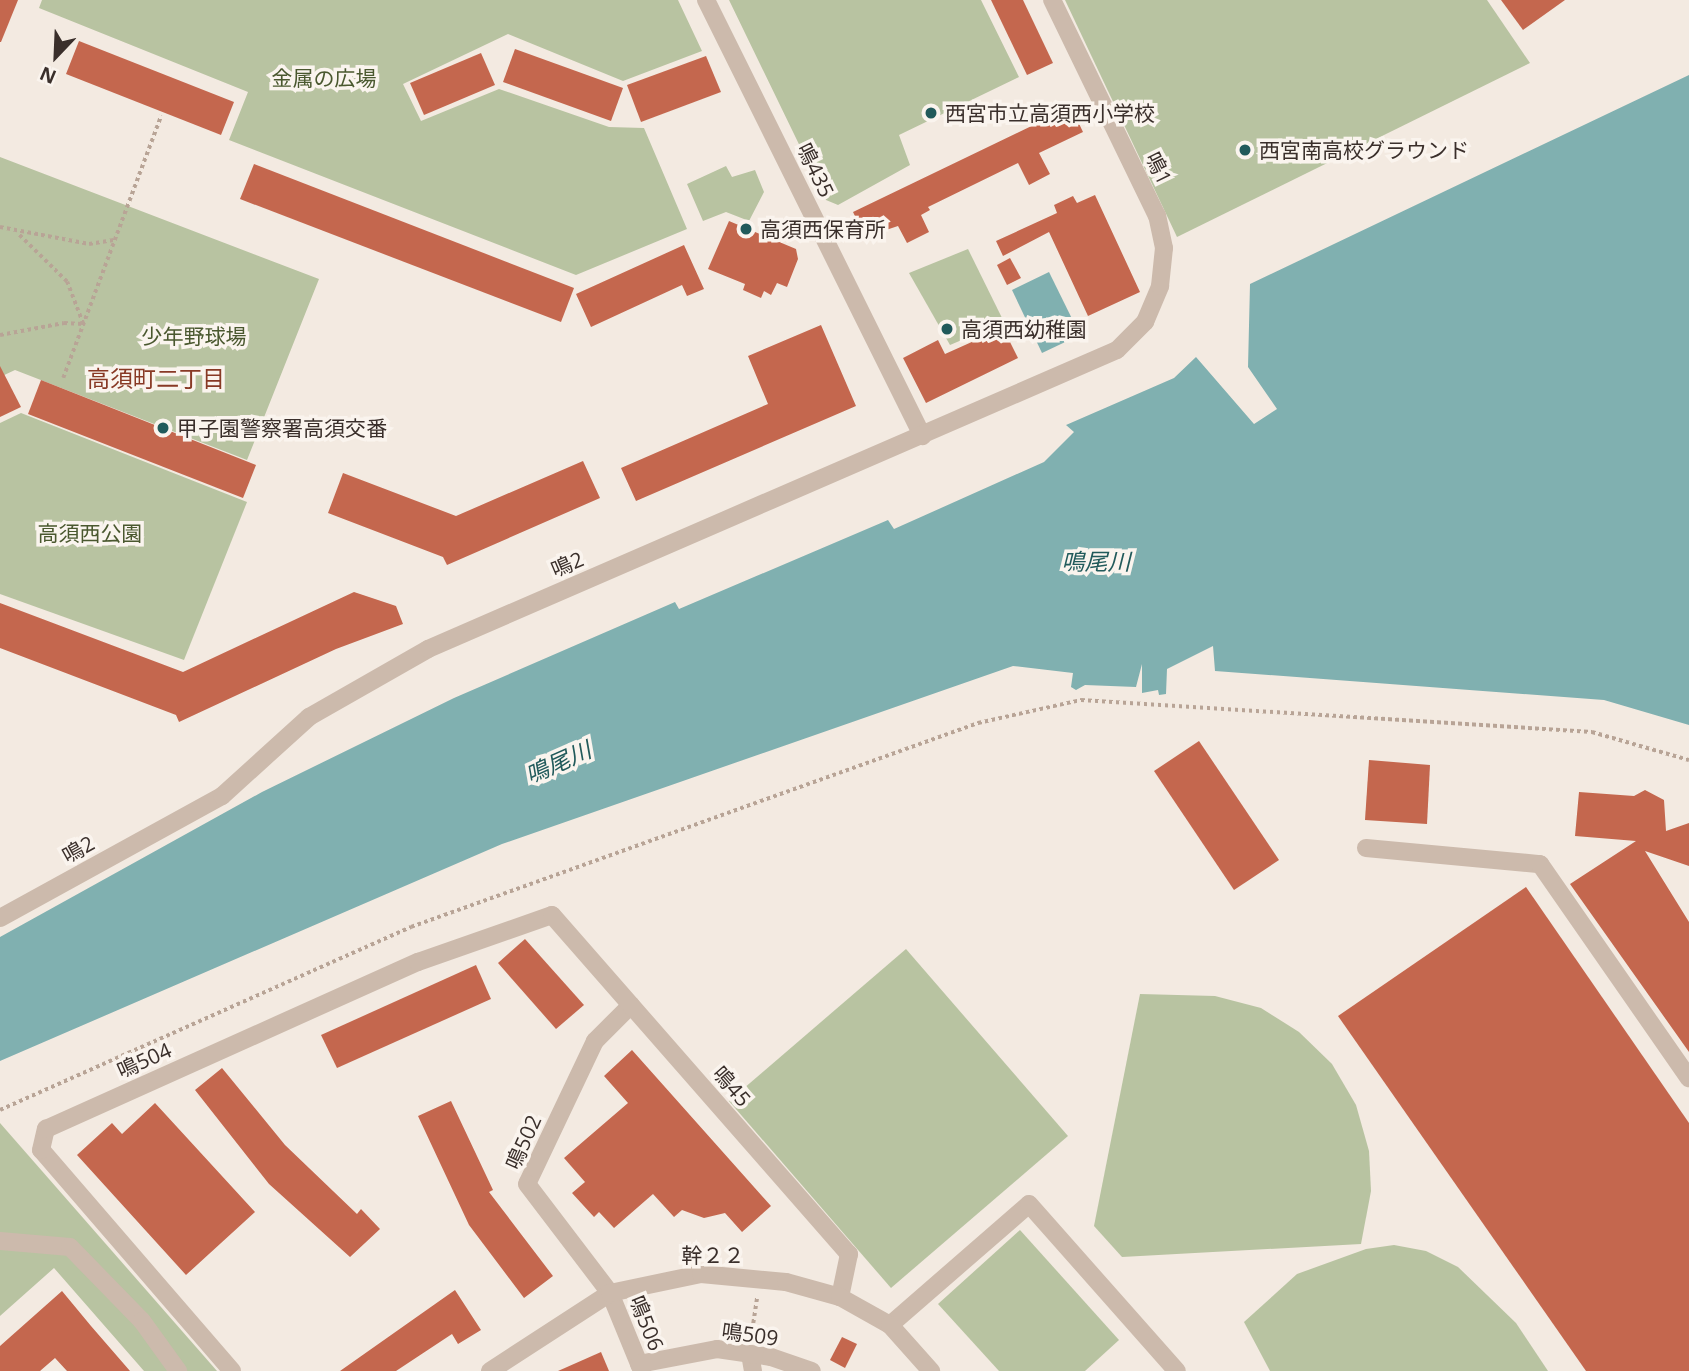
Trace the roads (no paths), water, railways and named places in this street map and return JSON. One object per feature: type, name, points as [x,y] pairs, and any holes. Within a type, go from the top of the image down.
[{"type":"street","name":"鳴435","points":[[706,0],[922,436]]},
{"type":"street","name":"鳴1","points":[[1052,0],[1157,216],[1164,248],[1160,286]]},
{"type":"street","name":"鳴2","points":[[0,918],[222,796],[309,717],[428,649],[1117,350],[1145,322],[1160,286]]},
{"type":"street","points":[[1366,848],[1540,864],[1689,1078]]},
{"type":"street","name":"鳴45","points":[[552,915],[849,1254],[841,1297]]},
{"type":"street","name":"鳴504","points":[[232,1371],[41,1150],[46,1129],[418,962],[552,915]]},
{"type":"street","name":"鳴502","points":[[610,1293],[527,1184],[594,1041],[631,1005]]},
{"type":"street","points":[[890,1325],[1029,1203],[1177,1371]]},
{"type":"street","points":[[0,1241],[70,1247],[142,1321],[178,1371]]},
{"type":"street","name":"幹２２","points":[[490,1371],[610,1293],[701,1274],[761,1278],[841,1297],[890,1325],[930,1371]]},
{"type":"street","name":"鳴506","points":[[610,1293],[641,1367]]},
{"type":"street","name":"鳴509","points":[[641,1367],[717,1349],[751,1362],[812,1371]]},
{"type":"water","name":"鳴尾川","points":[[1689,75],[1689,725],[1604,700],[1215,671],[1213,646],[1167,669],[1166,694],[1159,695],[1158,690],[1142,693],[1142,664],[1136,687],[1085,685],[1076,690],[1071,687],[1073,673],[1013,666],[502,844],[0,1061],[0,937],[262,792],[454,698],[675,602],[679,609],[888,520],[894,529],[1044,462],[1074,432],[1066,425],[1174,378],[1196,357],[1254,424],[1277,409],[1248,367],[1250,284]]},
{"type":"water","points":[[1049,272],[1080,335],[1042,353],[1012,290]]},
{"type":"place","name":"西宮市立高須西小学校","points":[[931,113]]},
{"type":"place","name":"西宮南高校グラウンド","points":[[1245,150]]},
{"type":"place","name":"高須西保育所","points":[[746,229]]},
{"type":"place","name":"高須西幼稚園","points":[[947,329]]},
{"type":"place","name":"甲子園警察署高須交番","points":[[163,428]]},
{"type":"district","name":"高須町二丁目","points":[[156,378]]},
{"type":"park label","name":"金属の広場","points":[[324,78]]},
{"type":"park label","name":"少年野球場","points":[[194,336]]},
{"type":"park label","name":"高須西公園","points":[[90,533]]}]
